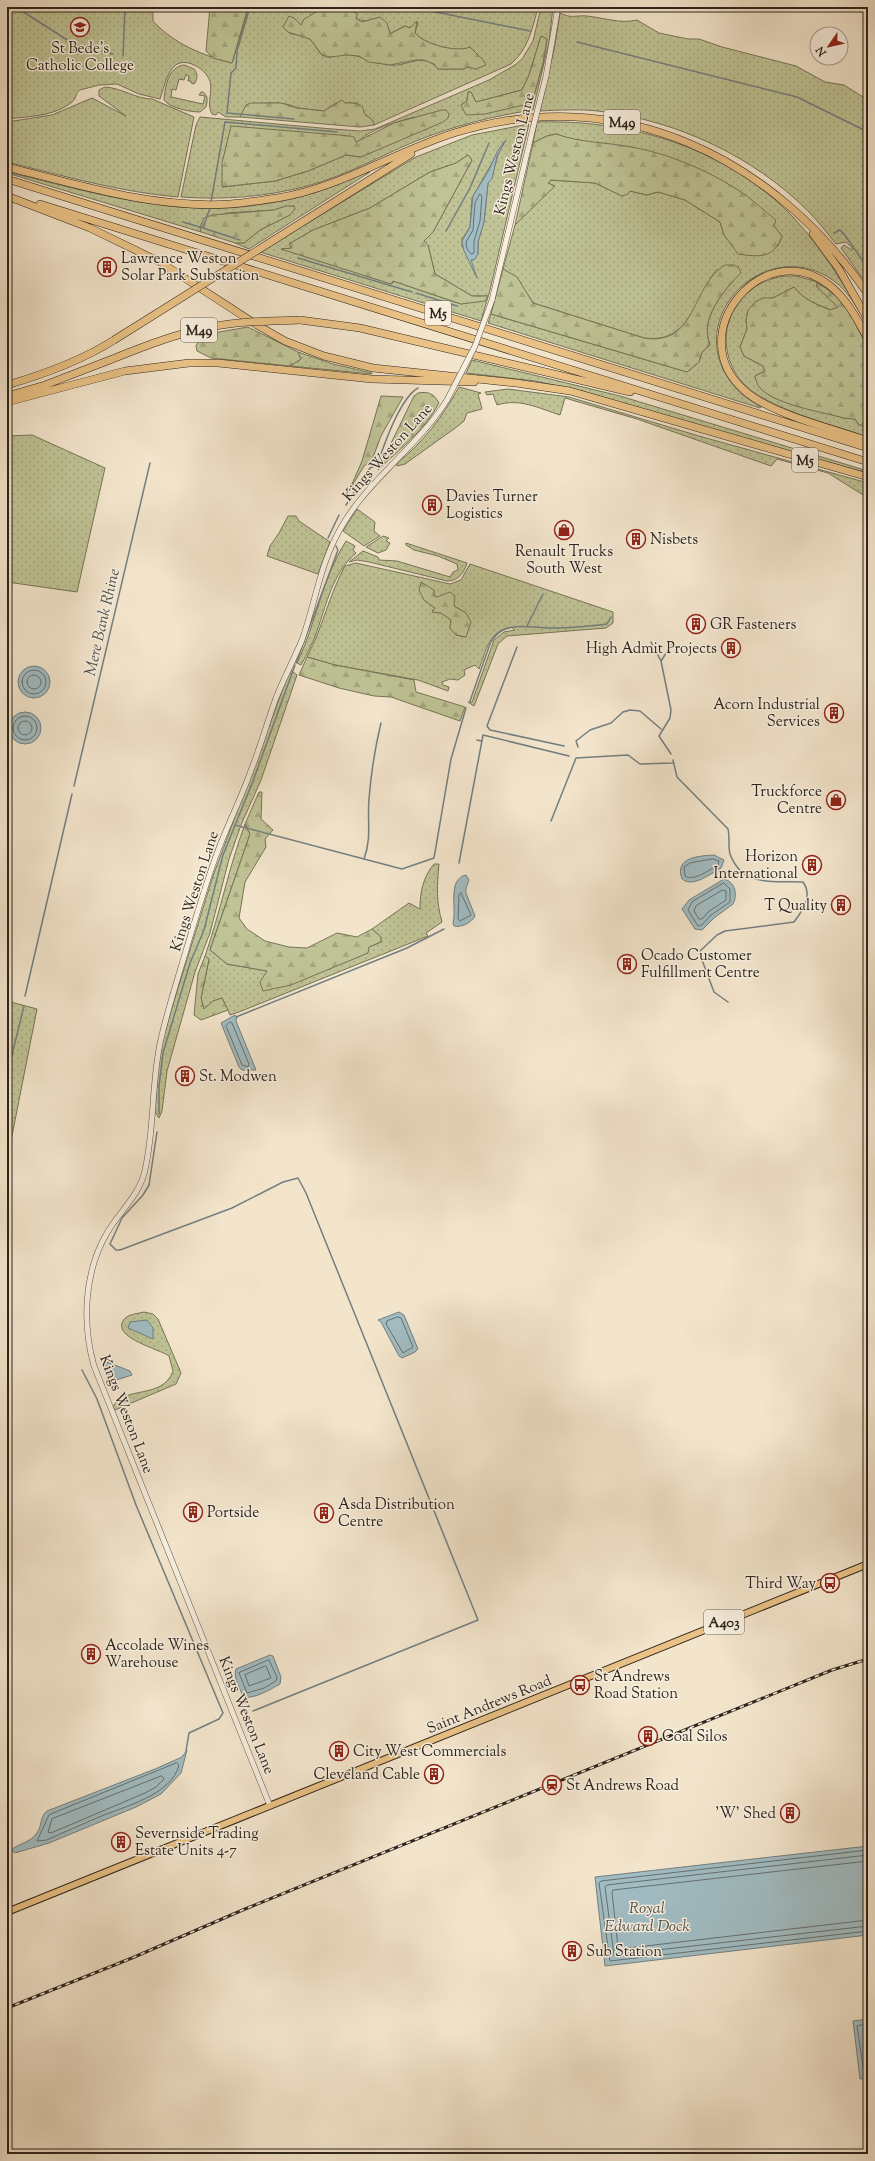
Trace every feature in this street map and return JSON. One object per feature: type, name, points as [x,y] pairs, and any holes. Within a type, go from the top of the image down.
[{"type":"highway","name":"M49","points":[[7,385],[39,375],[91,355],[424,146],[453,134],[528,118],[568,117],[621,122],[676,137],[712,153],[747,172],[798,215],[828,244],[868,294]]},
{"type":"highway","points":[[7,167],[126,196],[157,201],[230,204],[306,192],[335,182],[400,154],[424,146]]},
{"type":"highway","name":"M5","points":[[7,179],[868,448]]},
{"type":"highway","name":"M5","points":[[7,195],[90,228],[160,262],[257,325],[285,341],[324,356],[373,368],[516,383],[570,391],[699,430],[868,478]]},
{"type":"highway","name":"M5","points":[[7,195],[494,344],[673,402],[868,462]]},
{"type":"highway","points":[[798,215],[839,269],[868,320]]},
{"type":"highway","points":[[868,339],[851,309],[828,284],[807,274],[783,272],[759,279],[739,294],[730,307],[724,320],[721,343],[723,358],[729,372],[738,385],[752,397],[770,407],[868,441]]},
{"type":"highway","name":"M49","points":[[7,396],[45,385],[163,340],[211,327],[240,323],[300,320],[360,328],[673,402]]},
{"type":"highway","points":[[7,402],[100,377],[150,366],[189,363],[218,363],[372,379],[516,383]]},
{"type":"highway","name":"Saint Andrews Road","points":[[7,1912],[868,1564]]},
{"type":"street","name":"Kings Weston Lane","points":[[270,1806],[94,1366],[87,1326],[88,1294],[94,1264],[106,1233],[138,1189],[145,1173],[150,1143],[156,1062],[171,1001],[215,857],[251,772],[276,698],[302,640],[323,566],[334,539],[349,514],[372,485],[418,440],[435,420],[475,346],[492,300],[546,76],[558,7]]},
{"type":"green space","points":[[7,7],[153,7],[153,21],[170,36],[189,48],[232,63],[249,7],[327,7],[317,10],[301,25],[294,18],[291,34],[303,36],[309,39],[313,42],[321,54],[327,57],[348,54],[390,65],[420,60],[426,61],[439,69],[464,69],[467,67],[476,69],[483,60],[470,48],[449,48],[425,41],[415,33],[418,22],[410,28],[405,26],[389,34],[380,17],[365,21],[356,17],[348,8],[331,7],[537,7],[537,11],[531,33],[525,46],[517,59],[511,64],[374,125],[373,121],[364,113],[357,103],[336,103],[324,111],[298,108],[286,104],[267,103],[255,105],[249,108],[240,117],[226,117],[218,112],[216,115],[212,114],[210,110],[211,85],[209,78],[196,66],[187,63],[180,63],[170,71],[160,99],[139,94],[117,84],[99,85],[80,90],[72,102],[57,111],[41,115],[7,119]]},
{"type":"green space","points":[[210,7],[248,7],[232,63],[213,58],[206,51]]},
{"type":"green space","points":[[327,7],[348,8],[357,14],[356,19],[362,22],[380,17],[387,23],[390,34],[405,26],[410,28],[417,21],[415,33],[425,41],[449,48],[464,49],[470,47],[486,65],[476,69],[467,67],[464,69],[438,69],[434,64],[424,60],[390,65],[369,62],[359,56],[347,55],[330,57],[322,55],[310,39],[288,32],[283,27],[289,16],[294,18],[301,25],[304,19]]},
{"type":"green space","points":[[541,7],[553,7],[549,42],[533,110],[488,118],[459,126],[416,141],[335,177],[291,190],[229,198],[181,197],[196,125],[200,117],[360,131],[375,129],[489,80],[515,65],[522,59],[533,41]],"holes":[[[541,36],[547,39],[543,63],[532,103],[461,105],[467,101],[468,92],[471,92],[476,102],[522,90],[529,75]],[[414,117],[391,143],[361,157],[346,155],[308,171],[275,181],[223,187],[359,141],[371,132],[393,123]]]},
{"type":"green space","points":[[560,13],[571,16],[587,16],[618,21],[637,20],[659,33],[688,39],[699,39],[722,47],[796,66],[825,82],[844,85],[868,100],[868,286],[841,248],[844,245],[852,250],[853,249],[846,242],[836,244],[812,215],[786,191],[763,173],[712,144],[684,132],[627,116],[591,110],[540,111],[555,45]]},
{"type":"green space","points":[[541,36],[547,39],[543,63],[532,103],[485,114],[466,115],[461,105],[467,101],[468,92],[471,92],[476,102],[522,90],[529,75]]},
{"type":"green space","points":[[184,65],[194,69],[197,78],[194,84],[191,83],[191,81],[188,81],[189,76],[186,75],[184,80],[179,79],[176,90],[172,89],[171,97],[203,104],[205,96],[199,95],[203,92],[207,97],[207,103],[206,107],[200,112],[175,107],[164,100],[168,78],[174,69]]},
{"type":"green space","points":[[105,87],[117,89],[146,99],[152,99],[194,117],[178,197],[156,195],[113,187],[7,162],[7,122],[52,115],[92,98],[126,116],[99,96],[99,90]]},
{"type":"green space","points":[[342,100],[345,103],[355,103],[360,105],[364,109],[364,113],[373,121],[374,125],[360,127],[240,117],[246,105],[250,103],[281,103],[297,108],[324,111]]},
{"type":"green space","points":[[446,110],[449,114],[448,118],[443,122],[361,157],[346,155],[308,171],[275,181],[222,187],[222,163],[231,126],[350,136],[354,137],[356,142],[394,123]]},
{"type":"green space","points":[[537,122],[572,122],[607,126],[641,133],[675,142],[708,156],[738,173],[767,193],[804,229],[832,266],[864,319],[839,285],[813,270],[786,267],[761,274],[740,288],[724,309],[717,333],[719,360],[734,386],[743,395],[761,407],[760,408],[488,323],[491,314],[687,372],[699,362],[702,352],[710,345],[707,335],[710,316],[720,297],[741,273],[716,270],[696,306],[681,327],[671,334],[659,338],[644,338],[533,303],[517,278],[503,269],[515,225],[554,186],[548,183],[551,180],[595,183],[622,196],[630,191],[647,195],[658,192],[685,200],[720,222],[724,235],[778,246],[782,236],[774,226],[631,147],[570,139],[556,134],[547,136],[533,143]]},
{"type":"green space","points":[[529,124],[490,290],[481,321],[260,252],[416,157],[472,135]],"holes":[[[501,147],[492,176],[488,183],[484,222],[478,242],[478,254],[471,262],[462,246],[462,239],[470,227],[472,198]],[[468,155],[472,160],[433,232],[424,241],[428,245],[435,274],[472,296],[487,296],[461,304],[393,281],[392,284],[282,249],[292,248],[289,244],[313,230],[370,208],[430,172],[456,163]]]},
{"type":"green space","points":[[556,134],[575,139],[622,145],[659,153],[700,169],[743,193],[776,220],[774,226],[782,236],[779,244],[770,253],[765,255],[753,256],[738,254],[724,235],[720,222],[685,200],[658,192],[647,195],[630,191],[628,194],[622,196],[595,183],[551,180],[548,183],[555,186],[515,225],[533,143],[547,136]]},
{"type":"green space","points":[[468,155],[472,160],[433,232],[424,241],[428,245],[435,274],[472,296],[488,296],[485,301],[461,304],[393,281],[391,284],[281,249],[292,248],[289,244],[313,230],[370,208],[430,172],[456,163]]},
{"type":"green space","points":[[7,172],[70,188],[134,201],[167,206],[231,208],[264,204],[298,197],[323,190],[361,174],[370,172],[249,249],[235,243],[244,243],[260,230],[290,215],[286,206],[274,210],[226,213],[200,227],[201,232]]},
{"type":"green space","points":[[286,206],[294,206],[295,209],[290,215],[260,230],[244,243],[235,243],[201,232],[200,227],[204,218],[212,215],[274,210]]},
{"type":"green space","points":[[725,265],[734,265],[739,268],[741,273],[720,297],[710,316],[707,335],[710,345],[702,352],[699,362],[687,372],[491,314],[503,269],[517,277],[533,303],[644,338],[661,338],[674,333],[684,324],[705,286],[714,274]]},
{"type":"green space","points":[[784,276],[797,276],[817,282],[817,287],[839,307],[831,310],[815,304],[794,287],[773,298],[755,302],[746,320],[747,329],[740,347],[744,356],[763,366],[765,371],[755,376],[769,395],[782,401],[844,418],[855,419],[858,424],[868,428],[868,437],[780,407],[755,393],[746,386],[733,369],[729,360],[726,339],[730,318],[738,301],[758,284]]},
{"type":"green space","points":[[817,282],[839,298],[848,310],[868,348],[868,428],[858,424],[855,419],[844,418],[800,407],[767,394],[759,387],[755,376],[765,371],[763,366],[744,356],[740,347],[747,329],[746,320],[748,310],[755,302],[763,298],[773,298],[794,287],[810,301],[820,306],[830,310],[838,307],[817,287]]},
{"type":"green space","points":[[248,327],[298,352],[301,359],[290,366],[211,358],[197,351],[196,346],[202,335]]},
{"type":"green space","points":[[298,352],[333,364],[372,374],[290,366],[301,359]]},
{"type":"green space","points":[[472,360],[620,396],[868,471],[868,473],[701,427],[578,390],[535,381],[466,373]]},
{"type":"green space","points":[[459,387],[481,393],[478,394],[482,409],[467,413],[464,421],[458,426],[405,464],[397,466],[397,463],[424,438],[432,428]]},
{"type":"green space","points":[[508,389],[569,397],[699,436],[868,483],[868,498],[828,473],[777,459],[771,466],[637,419],[565,398],[560,415],[521,403],[505,403],[497,405],[493,394],[487,395],[485,392]]},
{"type":"green space","points":[[425,392],[431,394],[439,403],[427,422],[419,431],[378,470],[414,396],[418,393]]},
{"type":"green space","points":[[381,396],[403,397],[381,436],[372,460],[364,466],[349,491],[362,461]]},
{"type":"green space","points":[[32,435],[105,468],[77,592],[7,582],[7,436]]},
{"type":"green space","points":[[357,509],[375,522],[374,531],[380,536],[364,546],[343,531]]},
{"type":"green space","points":[[288,516],[296,516],[299,521],[330,542],[318,574],[267,556],[270,546]]},
{"type":"green space","points":[[383,536],[389,538],[386,541],[390,543],[386,550],[378,553],[366,547]]},
{"type":"green space","points":[[346,541],[355,546],[353,550],[356,553],[341,570],[331,589],[314,640],[301,665],[297,663],[304,648],[331,570]]},
{"type":"green space","points":[[406,543],[467,563],[466,567],[457,578],[447,581],[369,562],[357,560],[349,562],[363,551],[378,557],[379,560],[397,561],[450,577],[453,572],[458,570],[457,564],[438,556],[414,550],[406,545]]},
{"type":"green space","points":[[356,563],[450,584],[461,580],[470,564],[613,612],[613,623],[606,628],[507,636],[498,644],[474,706],[468,702],[472,702],[494,640],[504,632],[515,630],[511,627],[503,629],[497,633],[489,642],[479,669],[475,665],[464,670],[465,675],[458,680],[450,679],[442,682],[443,685],[449,687],[448,691],[418,680],[335,665],[307,657],[313,646],[339,577],[345,566]],"holes":[[[434,590],[434,595],[437,597],[443,597],[453,602],[454,606],[466,613],[466,637],[456,635],[450,628],[451,620],[441,613],[432,611],[435,608],[424,600]]]},
{"type":"green space","points":[[421,582],[434,590],[434,595],[437,597],[450,592],[455,596],[454,606],[466,613],[471,622],[466,637],[456,635],[450,628],[451,620],[441,613],[432,612],[435,608],[424,600],[419,590]]},
{"type":"green space","points":[[307,657],[335,665],[414,680],[416,692],[465,707],[460,721],[391,697],[374,696],[339,688],[299,675]]},
{"type":"green space","points":[[290,670],[297,675],[261,780],[241,825],[229,859],[210,933],[195,972],[167,1071],[162,1111],[159,1118],[155,1112],[158,1067],[163,1039],[213,876]]},
{"type":"green space","points":[[259,792],[262,792],[261,819],[273,830],[265,839],[266,847],[245,882],[239,918],[247,929],[265,941],[289,947],[307,948],[337,933],[357,937],[372,929],[381,937],[381,942],[369,947],[368,953],[291,985],[263,991],[260,982],[267,971],[227,964],[210,950],[250,834],[245,824]]},
{"type":"green space","points":[[245,824],[250,834],[210,950],[227,964],[267,971],[369,947],[381,942],[381,937],[372,929],[409,903],[420,909],[423,885],[427,874],[434,864],[439,864],[438,893],[442,922],[426,933],[428,936],[239,1012],[230,1015],[222,998],[213,1001],[204,1010],[201,998],[209,960],[205,956]]},
{"type":"green space","points":[[205,956],[209,959],[201,998],[204,1009],[213,1001],[222,998],[228,1010],[201,1020],[194,1015],[198,974]]},
{"type":"green space","points":[[7,1001],[37,1009],[7,1161]]},
{"type":"green space","points":[[144,1312],[153,1314],[158,1319],[181,1373],[176,1384],[115,1410],[113,1407],[118,1400],[126,1396],[161,1386],[168,1380],[173,1371],[169,1356],[132,1339],[122,1329],[123,1320],[131,1315]]},
{"type":"water","points":[[506,140],[497,156],[492,179],[488,183],[484,222],[478,242],[478,254],[475,259],[471,260],[477,278],[464,251],[462,241],[470,227],[473,196],[489,170],[498,150]]},
{"type":"water","points":[[31,666],[37,666],[47,673],[50,682],[49,688],[43,695],[37,698],[31,698],[21,691],[18,685],[18,679],[25,669]]},
{"type":"water","points":[[22,712],[28,712],[38,719],[41,728],[40,734],[34,741],[28,744],[22,744],[12,737],[9,731],[9,725],[16,715]]},
{"type":"water","points":[[714,855],[724,860],[721,868],[696,881],[691,882],[682,879],[680,872],[682,866],[689,859]]},
{"type":"water","points":[[466,875],[469,880],[466,893],[475,916],[466,924],[454,926],[455,888],[460,878]]},
{"type":"water","points":[[724,879],[733,886],[735,896],[733,904],[714,918],[702,930],[695,929],[682,909],[689,900]]},
{"type":"water","points":[[235,1015],[237,1017],[236,1021],[256,1070],[242,1070],[239,1067],[221,1023]]},
{"type":"water","points":[[399,1312],[404,1315],[418,1349],[402,1358],[399,1356],[381,1322],[378,1320]]},
{"type":"water","points":[[147,1320],[153,1328],[153,1339],[128,1328],[130,1322]]},
{"type":"water","points":[[107,1362],[130,1371],[132,1375],[110,1382],[104,1364]]},
{"type":"water","points":[[270,1655],[273,1656],[281,1677],[280,1684],[253,1697],[244,1697],[236,1680],[236,1669]]},
{"type":"water","points":[[187,1750],[181,1773],[161,1794],[136,1807],[49,1843],[15,1853],[11,1850],[28,1841],[37,1833],[43,1816],[47,1811],[155,1769],[182,1757]]},
{"type":"water","name":"Royal Edward Dock","points":[[868,1846],[868,1935],[605,1966],[595,1877]]},
{"type":"water","points":[[868,2019],[868,2078],[860,2079],[853,2021]]},
{"type":"waterway","points":[[20,7],[25,13],[72,43],[82,47],[113,54]]},
{"type":"waterway","points":[[123,56],[125,7]]},
{"type":"waterway","points":[[250,7],[237,51],[236,68],[231,73],[227,113],[294,119]]},
{"type":"waterway","points":[[411,7],[530,31]]},
{"type":"waterway","points":[[577,42],[797,97],[868,132]]},
{"type":"waterway","points":[[211,202],[225,122],[337,132]]},
{"type":"waterway","points":[[446,231],[470,188],[489,143]]},
{"type":"waterway","points":[[210,208],[203,228],[240,240]]},
{"type":"waterway","points":[[183,222],[203,228]]},
{"type":"waterway","points":[[834,233],[840,230],[844,234],[868,268]]},
{"type":"waterway","points":[[298,258],[412,292]]},
{"type":"waterway","points":[[416,293],[457,306]]},
{"type":"waterway","points":[[346,505],[370,468],[377,465],[388,434],[399,411],[411,393],[418,388]]},
{"type":"waterway","name":"Mere Bank Rhine","points":[[74,786],[150,463]]},
{"type":"waterway","points":[[328,538],[339,515]]},
{"type":"waterway","points":[[296,663],[338,550],[336,546]]},
{"type":"waterway","points":[[527,626],[543,594]]},
{"type":"waterway","points":[[470,701],[490,644],[495,636],[501,631],[515,627],[561,628],[607,624],[611,617]]},
{"type":"waterway","points":[[651,642],[661,661]]},
{"type":"waterway","points":[[671,754],[659,736],[670,718],[671,710],[661,661],[672,644]]},
{"type":"waterway","points":[[517,647],[487,726],[490,730],[564,746]]},
{"type":"waterway","points":[[159,1114],[159,1086],[163,1053],[190,963],[204,930],[223,855],[253,781],[295,665]]},
{"type":"waterway","points":[[235,825],[402,869],[434,858],[451,759],[466,708]]},
{"type":"waterway","points":[[578,747],[576,741],[590,730],[611,723],[623,712],[630,710],[640,711],[661,729]]},
{"type":"waterway","points":[[364,859],[369,836],[371,780],[381,723]]},
{"type":"waterway","points":[[459,863],[483,735],[569,756]]},
{"type":"waterway","points":[[477,740],[481,741]]},
{"type":"waterway","points":[[551,821],[576,758],[628,755],[640,764],[673,763]]},
{"type":"waterway","points":[[673,760],[677,777],[728,829],[730,854],[736,865],[743,873],[751,878],[760,880],[803,882],[806,887],[806,903],[794,922],[725,931],[717,935],[699,952],[714,992],[728,1002]]},
{"type":"waterway","name":"Mere Bank Rhine","points":[[25,996],[72,794]]},
{"type":"waterway","points":[[236,1017],[407,948],[444,929]]},
{"type":"waterway","name":"Mere Bank Rhine","points":[[7,1075],[24,1006]]},
{"type":"waterway","points":[[157,1132],[149,1185],[143,1195],[122,1218],[110,1244],[116,1250],[120,1250],[232,1208],[283,1182],[298,1178],[306,1193],[478,1620],[253,1711]]},
{"type":"waterway","points":[[82,1370],[97,1399],[136,1505],[223,1713],[219,1719],[189,1733],[186,1751]]},
{"type":"railway","points":[[7,2008],[132,1958],[245,1909],[832,1670],[868,1659]]},
{"type":"place","name":"St Bede's Catholic College","points":[[80,27]]},
{"type":"place","name":"Lawrence Weston Solar Park Substation","points":[[107,267]]},
{"type":"place","name":"Davies Turner Logistics","points":[[432,505]]},
{"type":"place","name":"Renault Trucks South West","points":[[564,530]]},
{"type":"place","name":"Nisbets","points":[[636,539]]},
{"type":"place","name":"GR Fasteners","points":[[696,624]]},
{"type":"place","name":"High Admit Projects","points":[[731,648]]},
{"type":"place","name":"Acorn Industrial Services","points":[[834,713]]},
{"type":"place","name":"Truckforce Centre","points":[[836,800]]},
{"type":"place","name":"Horizon International","points":[[812,865]]},
{"type":"place","name":"T Quality","points":[[841,905]]},
{"type":"place","name":"Ocado Customer Fulfillment Centre","points":[[627,964]]},
{"type":"place","name":"St. Modwen","points":[[185,1076]]},
{"type":"place","name":"Portside","points":[[193,1512]]},
{"type":"place","name":"Asda Distribution Centre","points":[[324,1513]]},
{"type":"place","name":"Third Way","points":[[830,1583]]},
{"type":"place","name":"Accolade Wines Warehouse","points":[[91,1654]]},
{"type":"place","name":"St Andrews Road Station","points":[[580,1685]]},
{"type":"place","name":"Coal Silos","points":[[648,1736]]},
{"type":"place","name":"City West Commercials","points":[[339,1751]]},
{"type":"place","name":"Cleveland Cable","points":[[434,1774]]},
{"type":"place","name":"St Andrews Road","points":[[552,1785]]},
{"type":"place","name":"'W' Shed","points":[[790,1813]]},
{"type":"place","name":"Severnside Trading Estate Units 4-7","points":[[121,1842]]},
{"type":"place","name":"Sub Station","points":[[572,1951]]}]
